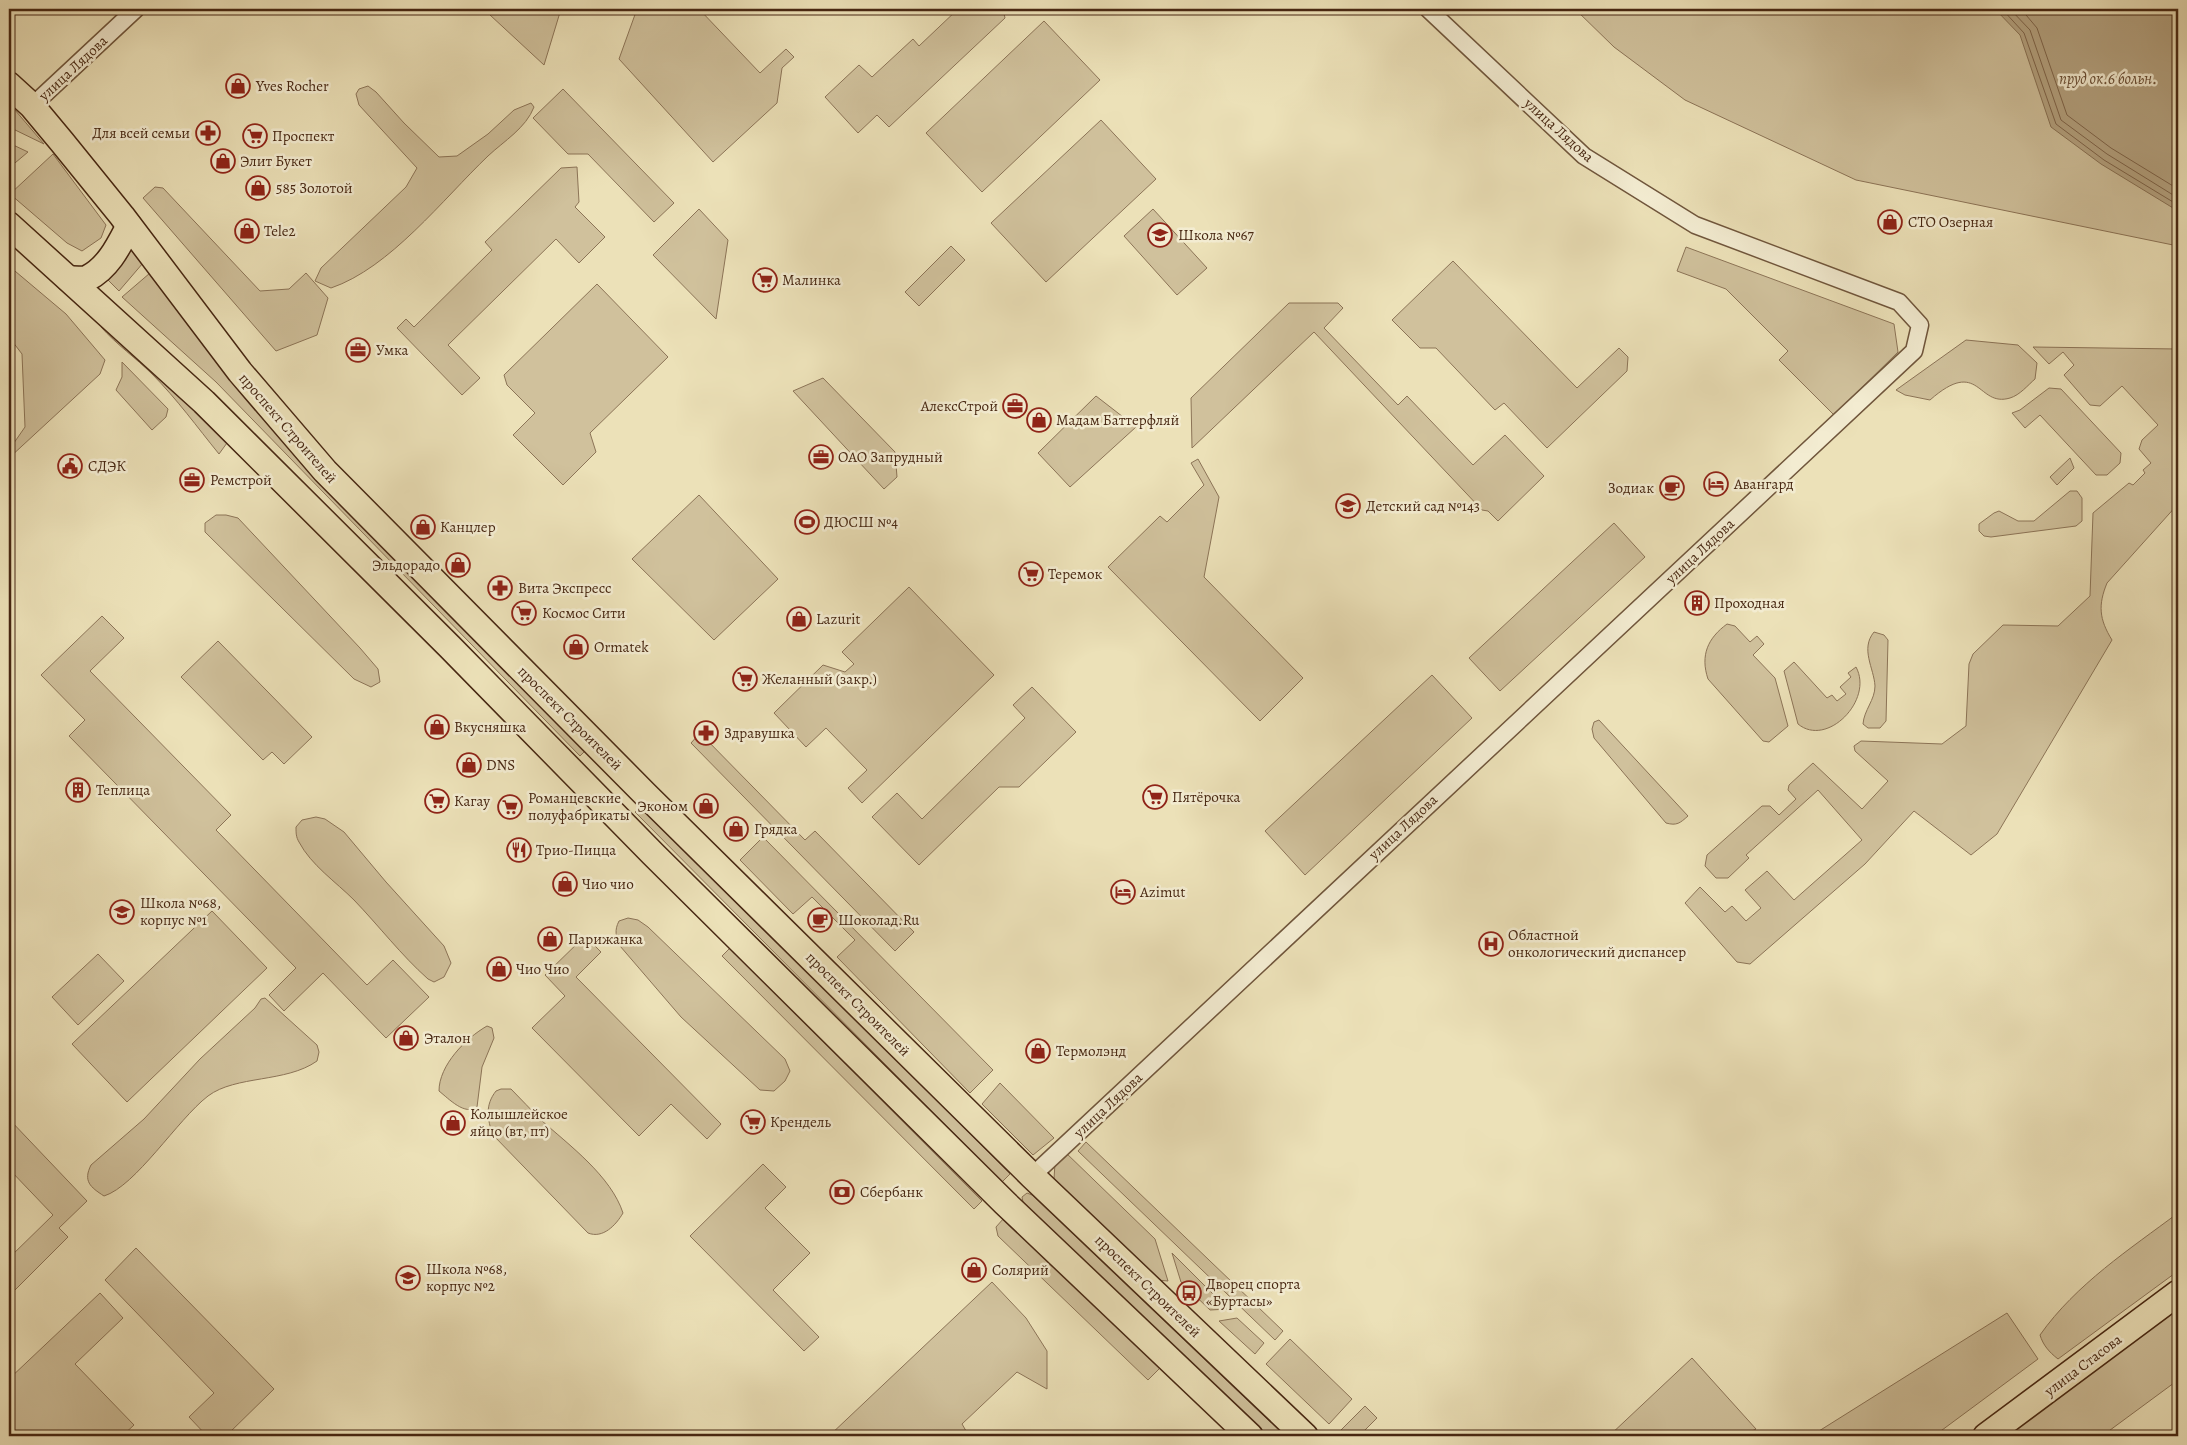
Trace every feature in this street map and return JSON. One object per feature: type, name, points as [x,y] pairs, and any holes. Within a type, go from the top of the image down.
[{"type":"main road","name":"проспект Строителей","points":[[9,85],[32,106],[129,226],[240,372],[325,471],[645,794],[1032,1176],[1305,1436]]},
{"type":"main road","points":[[9,225],[204,402],[450,647],[653,854],[1005,1204],[1250,1436]]},
{"type":"main road","points":[[69,279],[87,279],[105,264],[118,248],[129,226]]},
{"type":"main road","name":"улица Стасова","points":[[1986,1436],[2178,1293]]},
{"type":"street","name":"улица Лядова","points":[[32,106],[136,9]]},
{"type":"street","name":"улица Лядова","points":[[1032,1176],[1914,351],[1920,325],[1898,302],[1695,225],[1584,156],[1428,9]]},
{"type":"shaded area","points":[[492,9],[561,9],[544,65],[490,15]]},
{"type":"shaded area","points":[[637,9],[699,9],[760,73],[786,49],[794,57],[782,68],[777,103],[713,162],[619,59]]},
{"type":"shaded area","points":[[958,9],[1003,9],[1005,18],[889,127],[877,115],[858,133],[825,97],[859,65],[872,77],[913,39],[919,46]]},
{"type":"shaded area","points":[[1575,9],[2178,9],[2178,246],[1856,180],[1685,100],[1614,47]]},
{"type":"shaded area","points":[[1044,21],[1100,80],[982,192],[926,133]]},
{"type":"shaded area","points":[[368,86],[439,157],[457,156],[488,134],[514,110],[531,103],[534,107],[520,128],[488,156],[395,249],[353,278],[331,288],[315,281],[321,268],[406,187],[417,168],[359,105],[356,94],[359,89]]},
{"type":"shaded area","points":[[563,89],[674,203],[654,222],[588,154],[568,154],[533,118]]},
{"type":"shaded area","points":[[9,103],[44,144],[9,127]]},
{"type":"shaded area","points":[[1101,120],[1156,179],[1046,282],[991,223]]},
{"type":"shaded area","points":[[9,143],[28,152],[9,168]]},
{"type":"shaded area","points":[[53,154],[106,225],[101,238],[82,251],[67,243],[10,194]]},
{"type":"shaded area","points":[[577,167],[579,202],[575,207],[605,237],[579,263],[556,239],[448,345],[480,378],[462,395],[397,328],[406,319],[414,327],[492,250],[485,242],[561,168]]},
{"type":"shaded area","points":[[155,187],[163,188],[260,291],[289,289],[306,273],[328,298],[317,335],[276,351],[143,198]]},
{"type":"shaded area","points":[[699,209],[728,240],[716,319],[653,255]]},
{"type":"shaded area","points":[[1153,209],[1207,268],[1177,295],[1124,236]]},
{"type":"shaded area","points":[[951,246],[965,260],[919,306],[905,292]]},
{"type":"shaded area","points":[[130,247],[143,263],[119,291],[102,274]]},
{"type":"shaded area","points":[[1686,247],[1894,324],[1898,352],[1834,415],[1779,360],[1788,351],[1726,289],[1677,271]]},
{"type":"shaded area","points":[[1453,261],[1577,388],[1619,348],[1628,357],[1627,371],[1547,448],[1504,403],[1495,410],[1436,348],[1420,348],[1392,320]]},
{"type":"shaded area","points":[[9,266],[66,314],[105,360],[100,374],[9,458],[9,450],[25,427],[22,354],[9,337]]},
{"type":"shaded area","points":[[150,273],[588,748],[580,756],[216,382],[122,297]]},
{"type":"shaded area","points":[[597,284],[668,357],[590,433],[596,452],[563,485],[513,435],[535,413],[507,385],[504,375]]},
{"type":"shaded area","points":[[1289,303],[1338,303],[1343,308],[1324,328],[1398,405],[1407,396],[1473,465],[1505,435],[1544,476],[1498,521],[1488,511],[1482,510],[1314,332],[1192,448],[1191,398]]},
{"type":"shaded area","points":[[105,322],[232,436],[219,454],[161,384],[101,327]]},
{"type":"shaded area","points":[[1966,340],[2018,345],[2037,363],[2035,379],[2014,397],[1999,399],[1969,383],[1959,383],[1946,388],[1930,400],[1905,395],[1896,390]]},
{"type":"shaded area","points":[[2033,347],[2178,349],[2178,504],[2107,583],[2102,598],[2101,612],[2104,625],[2112,640],[1997,834],[1971,855],[1914,811],[1865,864],[1750,964],[1737,962],[1685,903],[1700,887],[1725,912],[1732,906],[1746,921],[1761,908],[1745,890],[1767,871],[1794,900],[1862,840],[1818,790],[1746,855],[1749,858],[1728,878],[1716,878],[1705,866],[1707,855],[1762,806],[1770,806],[1779,815],[1796,799],[1788,790],[1789,785],[1813,763],[1862,809],[1888,781],[1855,751],[1854,746],[1861,741],[1942,744],[1966,726],[1969,664],[1973,654],[2003,625],[2058,626],[2090,596],[2093,513],[2129,483],[2133,485],[2145,473],[2143,470],[2151,463],[2139,449],[2142,440],[2158,425],[2122,386],[2100,406],[2090,405],[2064,375],[2074,365],[2063,352],[2049,364]]},
{"type":"shaded area","points":[[122,362],[168,409],[166,417],[152,430],[116,390],[122,377]]},
{"type":"shaded area","points":[[823,378],[895,452],[897,477],[884,489],[793,391]]},
{"type":"shaded area","points":[[2049,388],[2061,389],[2121,453],[2120,463],[2107,475],[2096,475],[2040,415],[2025,428],[2012,413],[2020,410]]},
{"type":"shaded area","points":[[1096,396],[1136,427],[1070,487],[1038,453]]},
{"type":"shaded area","points":[[2070,458],[2074,468],[2057,485],[2050,477]]},
{"type":"shaded area","points":[[1198,459],[1219,497],[1204,577],[1303,678],[1260,721],[1108,567],[1160,516],[1167,522],[1204,485],[1191,463]]},
{"type":"shaded area","points":[[2070,491],[2077,491],[2082,498],[2082,521],[2076,526],[1991,537],[1984,536],[1979,531],[1979,524],[1999,511],[2018,521],[2034,521]]},
{"type":"shaded area","points":[[699,495],[778,579],[714,640],[632,559]]},
{"type":"shaded area","points":[[216,515],[238,518],[360,648],[378,669],[380,682],[371,687],[354,679],[205,532],[205,523]]},
{"type":"shaded area","points":[[1614,523],[1645,557],[1500,691],[1469,658]]},
{"type":"shaded area","points":[[909,587],[994,675],[862,803],[848,788],[867,770],[826,728],[806,747],[774,713],[823,665],[845,672],[854,664],[842,652]]},
{"type":"shaded area","points":[[102,616],[124,638],[90,671],[231,815],[216,830],[367,985],[393,960],[429,997],[386,1038],[323,973],[284,1011],[269,995],[296,968],[69,736],[85,720],[41,675]]},
{"type":"shaded area","points":[[1727,624],[1735,626],[1750,642],[1757,636],[1764,644],[1753,655],[1775,678],[1788,726],[1769,742],[1763,741],[1708,679],[1705,662],[1707,648],[1720,629]]},
{"type":"shaded area","points":[[1874,632],[1884,635],[1888,640],[1886,721],[1880,728],[1868,728],[1863,724],[1865,714],[1875,691],[1868,652],[1870,638]]},
{"type":"shaded area","points":[[218,641],[312,737],[284,764],[272,752],[263,760],[181,677]]},
{"type":"shaded area","points":[[1794,662],[1827,698],[1832,695],[1837,701],[1846,694],[1840,687],[1851,677],[1848,673],[1856,667],[1860,680],[1859,693],[1845,717],[1834,725],[1822,730],[1810,730],[1798,724],[1784,671]]},
{"type":"shaded area","points":[[1432,675],[1472,718],[1305,875],[1265,831]]},
{"type":"shaded area","points":[[1032,687],[1076,732],[1019,787],[999,787],[919,865],[872,817],[897,793],[922,819],[1025,718],[1013,705]]},
{"type":"shaded area","points":[[1599,720],[1688,816],[1678,823],[1666,823],[1594,738],[1592,729],[1594,722]]},
{"type":"shaded area","points":[[700,733],[805,840],[815,831],[914,932],[895,951],[691,743]]},
{"type":"shaded area","points":[[643,804],[1010,1174],[1002,1182],[635,812]]},
{"type":"shaded area","points":[[316,817],[325,819],[344,832],[444,946],[451,963],[444,977],[434,982],[428,979],[354,900],[310,858],[298,840],[296,827],[302,820]]},
{"type":"shaded area","points":[[763,837],[993,1070],[970,1093],[837,957],[855,940],[812,897],[793,914],[740,860]]},
{"type":"shaded area","points":[[212,911],[267,968],[127,1102],[72,1044]]},
{"type":"shaded area","points":[[628,918],[638,920],[648,927],[785,1059],[790,1071],[785,1081],[774,1091],[760,1090],[681,1017],[620,946],[616,928],[619,921]]},
{"type":"shaded area","points":[[585,936],[601,952],[576,977],[721,1124],[707,1139],[671,1104],[639,1136],[532,1028],[565,996],[545,975]]},
{"type":"shaded area","points":[[730,948],[982,1201],[974,1209],[722,956]]},
{"type":"shaded area","points":[[98,954],[124,981],[78,1025],[52,997]]},
{"type":"shaded area","points":[[265,998],[317,1045],[319,1052],[317,1061],[291,1073],[247,1081],[219,1089],[208,1096],[183,1120],[129,1180],[104,1196],[95,1190],[88,1179],[91,1165],[144,1119],[200,1059],[255,1008],[261,999]]},
{"type":"shaded area","points":[[487,1026],[492,1028],[494,1038],[482,1067],[477,1107],[472,1109],[462,1108],[439,1091],[440,1081],[455,1053]]},
{"type":"shaded area","points":[[1000,1083],[1054,1138],[1033,1155],[982,1104]]},
{"type":"shaded area","points":[[501,1089],[511,1089],[541,1120],[588,1162],[609,1186],[623,1213],[608,1230],[599,1234],[588,1233],[493,1135],[488,1112],[492,1096]]},
{"type":"shaded area","points":[[9,1119],[87,1201],[59,1228],[68,1237],[9,1296],[9,1258],[53,1215],[9,1169]]},
{"type":"shaded area","points":[[1086,1142],[1283,1331],[1275,1340],[1078,1151]]},
{"type":"shaded area","points":[[1064,1151],[1155,1239],[1168,1281],[1156,1280],[1054,1179],[1055,1163]]},
{"type":"shaded area","points":[[763,1164],[786,1187],[765,1208],[810,1253],[773,1290],[819,1337],[804,1351],[690,1236]]},
{"type":"shaded area","points":[[1027,1193],[1032,1195],[1285,1436],[1267,1436],[1023,1202],[1022,1197]]},
{"type":"shaded area","points":[[2178,1213],[2178,1271],[2058,1359],[2049,1351],[2040,1335],[2054,1317],[2070,1299],[2104,1268]]},
{"type":"shaded area","points":[[1004,1218],[1160,1368],[1148,1380],[998,1236],[996,1227]]},
{"type":"shaded area","points":[[136,1248],[274,1389],[226,1436],[207,1436],[189,1417],[214,1393],[105,1280]]},
{"type":"shaded area","points":[[1172,1253],[1228,1309],[1210,1310],[1181,1282]]},
{"type":"shaded area","points":[[992,1282],[1026,1318],[1047,1351],[1047,1389],[1017,1372],[962,1424],[969,1436],[928,1436],[924,1432],[919,1436],[829,1436]]},
{"type":"shaded area","points":[[100,1293],[123,1318],[75,1364],[134,1425],[122,1436],[16,1436],[9,1429],[9,1379]]},
{"type":"shaded area","points":[[2178,1305],[2178,1380],[2102,1436],[1998,1436]]},
{"type":"shaded area","points":[[2007,1313],[2038,1359],[1934,1436],[1811,1436]]},
{"type":"shaded area","points":[[1237,1318],[1264,1343],[1255,1354],[1219,1321]]},
{"type":"shaded area","points":[[1290,1339],[1352,1399],[1329,1424],[1266,1364]]},
{"type":"shaded area","points":[[1692,1358],[1756,1429],[1742,1436],[1609,1436]]},
{"type":"shaded area","points":[[1365,1406],[1377,1418],[1359,1436],[1343,1436],[1339,1432]]},
{"type":"water","name":"пруд ок.6 больн.","points":[[1995,9],[2178,9],[2178,211],[2101,164],[2051,127],[2020,35]]},
{"type":"place","name":"Yves Rocher","points":[[238,86]]},
{"type":"place","name":"Для всей семьи","points":[[208,133]]},
{"type":"place","name":"Проспект","points":[[255,136]]},
{"type":"place","name":"Элит Букет","points":[[223,161]]},
{"type":"place","name":"585 Золотой","points":[[258,188]]},
{"type":"place","name":"СТО Озерная","points":[[1890,222]]},
{"type":"place","name":"Tele2","points":[[247,231]]},
{"type":"place","name":"Школа №67","points":[[1160,235]]},
{"type":"place","name":"Малинка","points":[[765,280]]},
{"type":"place","name":"Умка","points":[[358,350]]},
{"type":"place","name":"АлексСтрой","points":[[1015,406]]},
{"type":"place","name":"Мадам Баттерфляй","points":[[1039,420]]},
{"type":"place","name":"ОАО Запрудный","points":[[821,457]]},
{"type":"place","name":"СДЭК","points":[[70,466]]},
{"type":"place","name":"Ремстрой","points":[[192,480]]},
{"type":"place","name":"Авангард","points":[[1716,484]]},
{"type":"place","name":"Зодиак","points":[[1672,488]]},
{"type":"place","name":"Детский сад №143","points":[[1348,506]]},
{"type":"place","name":"ДЮСШ №4","points":[[807,522]]},
{"type":"place","name":"Канцлер","points":[[423,527]]},
{"type":"place","name":"Эльдорадо","points":[[458,565]]},
{"type":"place","name":"Теремок","points":[[1031,574]]},
{"type":"place","name":"Вита Экспресс","points":[[500,588]]},
{"type":"place","name":"Проходная","points":[[1697,603]]},
{"type":"place","name":"Космос Сити","points":[[524,613]]},
{"type":"place","name":"Lazurit","points":[[799,619]]},
{"type":"place","name":"Ormatek","points":[[576,647]]},
{"type":"place","name":"Желанный (закр.)","points":[[745,679]]},
{"type":"place","name":"Вкусняшка","points":[[437,727]]},
{"type":"place","name":"Здравушка","points":[[706,733]]},
{"type":"place","name":"DNS","points":[[469,765]]},
{"type":"place","name":"Теплица","points":[[78,790]]},
{"type":"place","name":"Пятёрочка","points":[[1155,797]]},
{"type":"place","name":"Кагау","points":[[437,801]]},
{"type":"place","name":"Эконом","points":[[706,806]]},
{"type":"place","name":"Романцевские полуфабрикаты","points":[[510,807]]},
{"type":"place","name":"Грядка","points":[[736,829]]},
{"type":"place","name":"Трио-Пицца","points":[[519,850]]},
{"type":"place","name":"Чио чио","points":[[565,884]]},
{"type":"place","name":"Azimut","points":[[1123,892]]},
{"type":"place","name":"Школа №68, корпус №1","points":[[122,912]]},
{"type":"place","name":"Шоколад.Ru","points":[[820,920]]},
{"type":"place","name":"Парижанка","points":[[550,939]]},
{"type":"place","name":"Областной онкологический диспансер","points":[[1491,944]]},
{"type":"place","name":"Чио Чио","points":[[499,969]]},
{"type":"place","name":"Эталон","points":[[406,1038]]},
{"type":"place","name":"Термолэнд","points":[[1038,1051]]},
{"type":"place","name":"Крендель","points":[[753,1122]]},
{"type":"place","name":"Колышлейское яйцо (вт, пт)","points":[[453,1123]]},
{"type":"place","name":"Сбербанк","points":[[842,1192]]},
{"type":"place","name":"Солярий","points":[[974,1270]]},
{"type":"place","name":"Школа №68, корпус №2","points":[[408,1278]]},
{"type":"place","name":"Дворец спорта «Буртасы»","points":[[1189,1293]]}]
